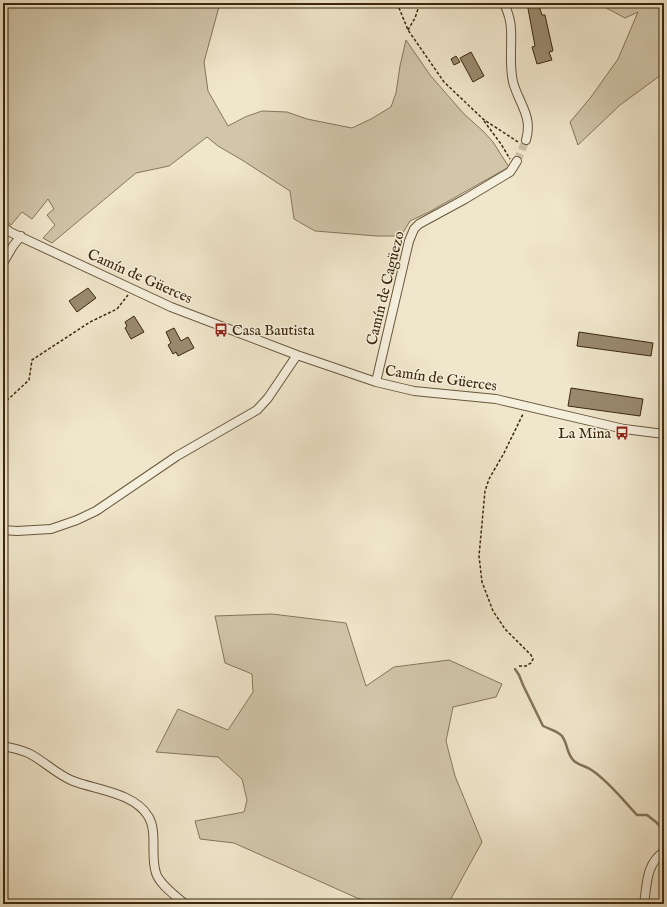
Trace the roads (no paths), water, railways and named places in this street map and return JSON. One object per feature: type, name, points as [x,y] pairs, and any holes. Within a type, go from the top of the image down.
[{"type":"street","points":[[504,3],[510,16],[512,29],[510,66],[513,82],[529,122],[528,134],[522,141]]},
{"type":"street","name":"Camín de Cagüezo","points":[[376,382],[409,241],[414,229],[420,224],[510,172],[516,164]]},
{"type":"street","name":"Camín de Güerces","points":[[3,226],[10,232],[171,307],[298,355],[376,382],[414,391],[496,399],[624,429],[664,434]]},
{"type":"street","points":[[3,263],[21,236]]},
{"type":"street","points":[[3,530],[17,531],[51,529],[77,520],[96,511],[177,456],[257,410],[268,398],[298,355]]},
{"type":"street","points":[[3,746],[31,754],[72,781],[104,789],[137,804],[149,817],[153,832],[153,854],[156,874],[167,888],[185,904]]},
{"type":"street","points":[[644,904],[647,878],[653,864],[659,855],[664,852]]},
{"type":"waterway","points":[[515,669],[543,726],[556,731],[562,736],[571,758],[579,764],[591,769],[605,781],[637,815],[647,815],[664,831]]},
{"type":"tunnel","points":[[517,161],[526,140]]},
{"type":"place","name":"Casa Bautista","points":[[221,330]]},
{"type":"place","name":"La Mina","points":[[622,433]]}]
